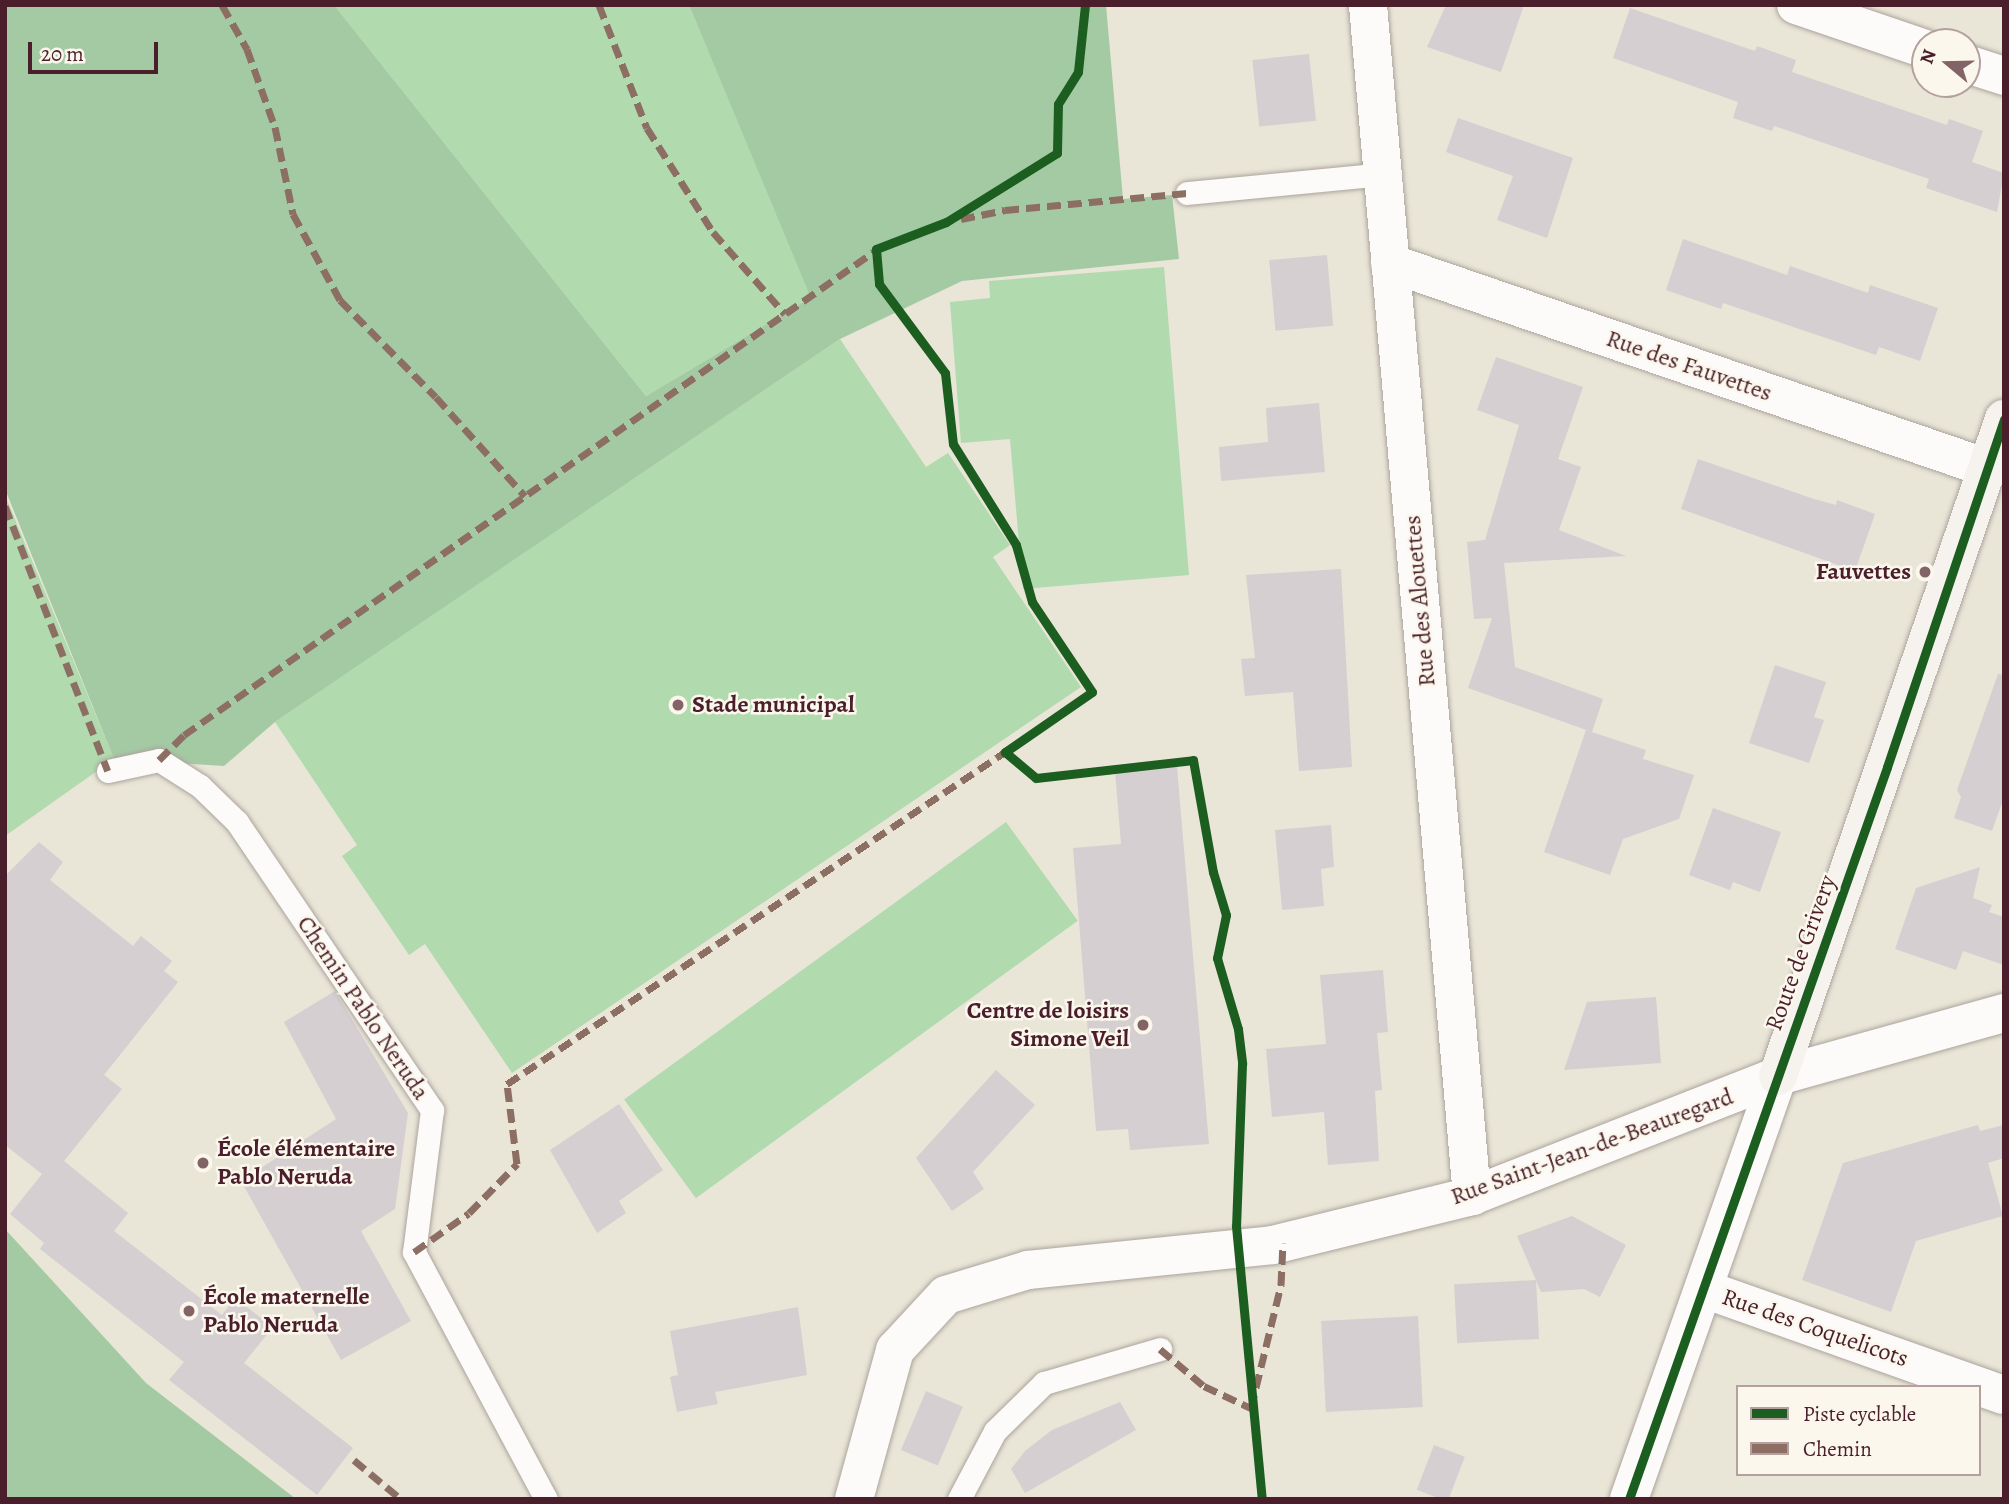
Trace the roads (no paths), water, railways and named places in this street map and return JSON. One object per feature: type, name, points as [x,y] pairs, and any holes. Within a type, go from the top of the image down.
[{"type":"street","name":"Rue des Alouettes","points":[[1368,5],[1472,1196]]},
{"type":"street","points":[[1796,5],[1911,44]]},
{"type":"street","points":[[1981,69],[2004,76]]},
{"type":"street","name":"Rue des Fauvettes","points":[[1390,263],[1987,468]]},
{"type":"street","name":"Route de Grivery","points":[[1629,1499],[2004,419]]},
{"type":"street","name":"Rue Saint-Jean-de-Beauregard","points":[[854,1499],[895,1350],[946,1295],[1028,1270],[1273,1245],[1472,1196],[1777,1076],[2004,1013]]},
{"type":"street","name":"Rue des Coquelicots","points":[[1704,1289],[1976,1385]]},
{"type":"street","name":"Rue des Coquelicots","points":[[1981,1387],[2004,1395]]},
{"type":"lane","points":[[1187,193],[1384,174]]},
{"type":"lane","name":"Chemin Pablo Neruda","points":[[108,771],[159,760],[201,786],[237,822],[432,1110],[414,1252],[546,1499]]},
{"type":"lane","points":[[959,1499],[995,1430],[1044,1383],[1160,1349]]},
{"type":"place","name":"Fauvettes","points":[[1925,572]]},
{"type":"place","name":"Stade municipal","points":[[678,705]]},
{"type":"place","name":"Centre de loisirs Simone Veil","points":[[1143,1025]]},
{"type":"place","name":"École élémentaire Pablo Neruda","points":[[203,1163]]},
{"type":"place","name":"École maternelle Pablo Neruda","points":[[189,1311]]}]
